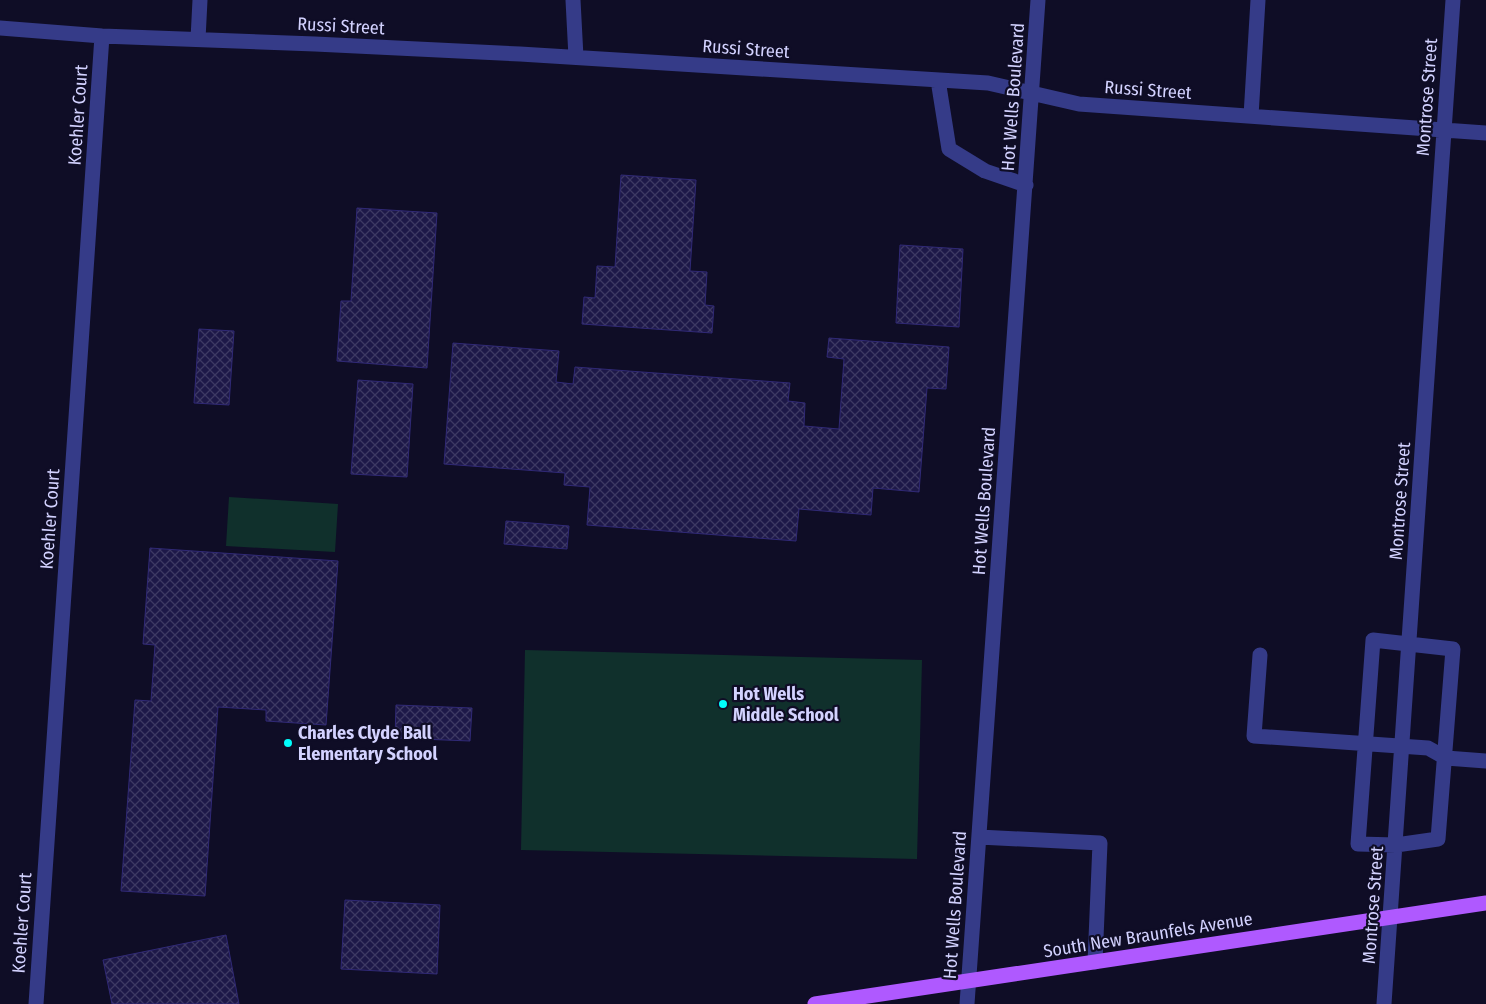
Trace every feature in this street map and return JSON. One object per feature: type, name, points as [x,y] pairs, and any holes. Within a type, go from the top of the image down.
[{"type":"main road","name":"South New Braunfels Avenue","points":[[815,1004],[1486,903]]},
{"type":"street","points":[[198,39],[200,0]]},
{"type":"street","points":[[573,0],[576,57]]},
{"type":"street","name":"Hot Wells Boulevard","points":[[967,1004],[1038,0]]},
{"type":"street","points":[[1251,116],[1258,0]]},
{"type":"street","name":"Montrose Street","points":[[1384,1004],[1453,0]]},
{"type":"street","name":"Russi Street","points":[[0,28],[102,36],[576,57],[988,83],[1079,104],[1486,133]]},
{"type":"street","name":"Koehler Court","points":[[36,1004],[102,36]]},
{"type":"street","points":[[938,80],[949,149],[985,171],[1026,185]]},
{"type":"street","points":[[1373,640],[1453,649],[1446,758],[1438,839],[1396,845],[1358,844],[1365,743],[1373,640]]},
{"type":"street","points":[[1260,655],[1254,736],[1428,748],[1446,758],[1486,761]]},
{"type":"street","points":[[979,837],[1100,843],[1096,962]]},
{"type":"green space","points":[[229,497],[338,504],[335,552],[226,546]]},
{"type":"green space","points":[[525,650],[922,660],[917,859],[521,850]]},
{"type":"building","points":[[621,175],[696,180],[690,271],[707,272],[705,305],[714,306],[712,333],[582,324],[584,297],[595,298],[597,266],[615,267]]},
{"type":"building","points":[[357,208],[437,213],[427,368],[337,361],[341,301],[351,301]]},
{"type":"building","points":[[900,245],[963,249],[959,327],[896,323]]},
{"type":"building","points":[[199,329],[234,331],[229,405],[194,403]]},
{"type":"building","points":[[829,338],[949,347],[946,389],[927,388],[919,492],[873,488],[871,515],[799,509],[796,541],[587,525],[590,487],[564,485],[565,473],[444,464],[453,343],[559,351],[556,382],[573,384],[575,367],[790,383],[788,401],[805,403],[804,426],[839,429],[844,359],[827,357]]},
{"type":"building","points":[[358,380],[413,384],[407,477],[351,474]]},
{"type":"building","points":[[506,521],[569,526],[567,549],[504,544]]},
{"type":"building","points":[[150,548],[338,561],[326,725],[266,721],[266,710],[218,707],[205,896],[121,891],[135,700],[151,701],[155,645],[143,644]]},
{"type":"building","points":[[396,705],[472,708],[470,741],[395,738]]},
{"type":"building","points":[[345,900],[440,905],[437,974],[341,969]]},
{"type":"building","points":[[226,935],[239,1004],[112,1004],[103,960]]},
{"type":"place","name":"Hot Wells Middle School","points":[[723,704]]},
{"type":"place","name":"Charles Clyde Ball Elementary School","points":[[288,743]]}]
